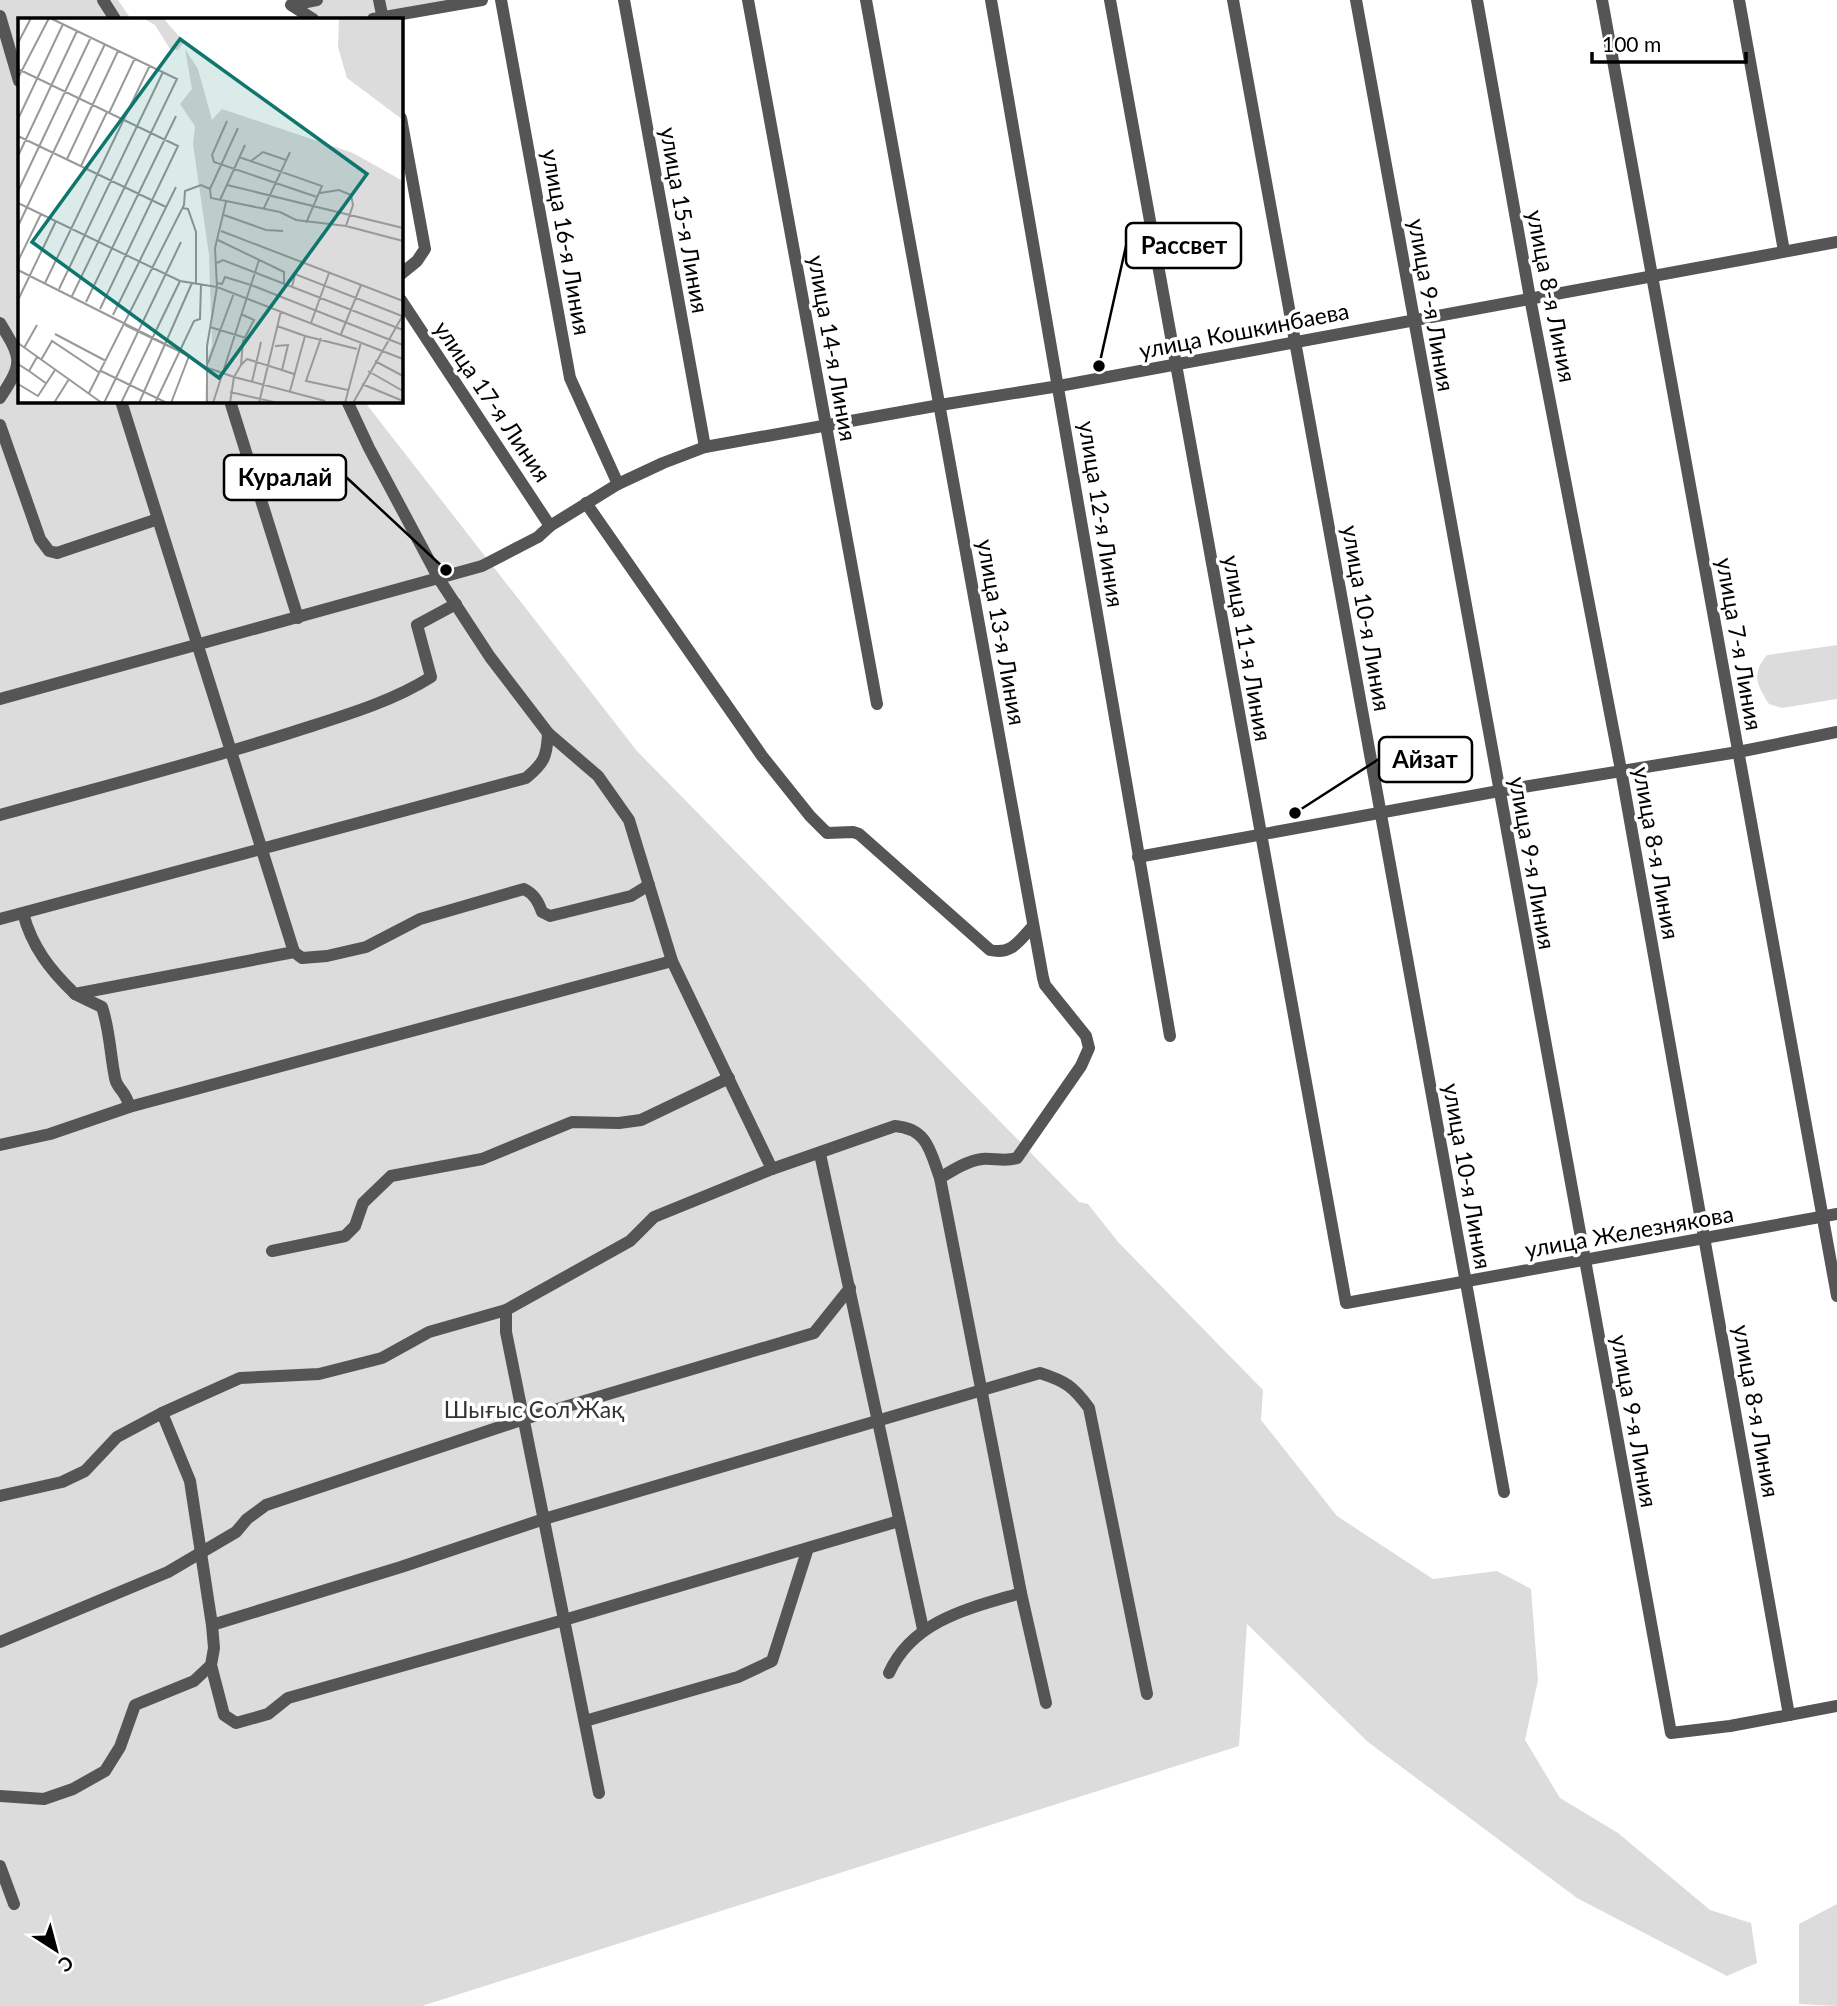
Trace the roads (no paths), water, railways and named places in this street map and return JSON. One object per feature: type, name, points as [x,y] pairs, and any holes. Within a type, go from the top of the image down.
[{"type":"street","points":[[103,0],[112,18]]},
{"type":"street","points":[[288,2],[317,0]]},
{"type":"street","points":[[379,0],[380,18]]},
{"type":"street","points":[[385,18],[482,0]]},
{"type":"street","name":"улица 16-я Линия","points":[[501,0],[570,378],[618,484]]},
{"type":"street","name":"улица 15-я Линия","points":[[624,0],[705,447]]},
{"type":"street","name":"улица 14-я Линия","points":[[748,0],[877,704]]},
{"type":"street","name":"улица 13-я Линия","points":[[866,0],[1045,985],[1086,1036],[1088,1048],[1081,1066],[1017,1158],[1008,1161],[975,1161],[940,1178]]},
{"type":"street","name":"улица 12-я Линия","points":[[991,0],[1170,1036]]},
{"type":"street","name":"улица 11-я Линия","points":[[1110,0],[1346,1303]]},
{"type":"street","name":"улица 10-я Линия","points":[[1233,0],[1504,1492]]},
{"type":"street","name":"улица 9-я Линия","points":[[1356,0],[1671,1733],[1789,1715]]},
{"type":"street","name":"улица 8-я Линия","points":[[1477,0],[1530,298],[1621,770],[1789,1715]]},
{"type":"street","name":"улица 7-я Линия","points":[[1602,0],[1837,1296]]},
{"type":"street","points":[[1739,0],[1784,251]]},
{"type":"street","points":[[288,2],[312,18]]},
{"type":"street","points":[[0,16],[18,78]]},
{"type":"street","points":[[402,123],[425,249],[417,261],[402,273]]},
{"type":"street","name":"улица Кошкинбаева","points":[[0,699],[482,566],[538,537],[550,526],[618,484],[705,447],[1059,386],[1837,242]]},
{"type":"street","name":"улица 17-я Линия","points":[[402,302],[550,526]]},
{"type":"street","points":[[0,323],[16,350],[18,359]]},
{"type":"street","points":[[0,398],[14,382]]},
{"type":"street","points":[[121,402],[293,952],[302,958],[327,956],[366,947],[419,919],[523,889],[531,893],[539,902],[542,912],[550,916],[631,896],[649,885]]},
{"type":"street","points":[[230,402],[298,618]]},
{"type":"street","points":[[347,402],[439,579],[490,657],[548,733],[598,776],[629,820],[672,961],[772,1169]]},
{"type":"street","points":[[0,425],[40,539],[49,551],[57,553],[158,519]]},
{"type":"street","points":[[586,503],[762,756],[827,833],[859,834],[990,950],[1008,951],[1033,926]]},
{"type":"street","points":[[0,815],[231,752],[341,716],[415,687],[432,677],[417,625],[456,604]]},
{"type":"street","points":[[1138,857],[1499,791],[1738,752],[1837,732]]},
{"type":"street","points":[[0,919],[526,778],[541,766],[548,751],[548,733]]},
{"type":"street","points":[[23,913],[29,934],[55,975],[75,994],[102,1007],[109,1028],[115,1082],[128,1096],[129,1107]]},
{"type":"street","points":[[75,994],[293,952]]},
{"type":"street","points":[[0,1144],[50,1134],[129,1107],[672,961]]},
{"type":"street","points":[[272,1251],[345,1236],[355,1226],[363,1203],[391,1176],[482,1159],[572,1122],[619,1123],[641,1120],[729,1078]]},
{"type":"street","points":[[0,1496],[62,1482],[85,1471],[117,1437],[162,1413],[240,1378],[319,1374],[382,1358],[429,1332],[506,1310],[630,1241],[654,1217],[772,1169],[895,1126],[909,1127],[926,1142],[940,1178],[1021,1593],[1046,1703]]},
{"type":"street","points":[[820,1154],[923,1629]]},
{"type":"street","name":"улица Железнякова","points":[[1346,1303],[1837,1214]]},
{"type":"street","points":[[0,1642],[168,1572],[236,1532],[247,1519],[266,1505],[524,1419],[814,1333],[850,1288]]},
{"type":"street","points":[[506,1310],[506,1332],[599,1794]]},
{"type":"street","points":[[212,1625],[401,1567],[544,1519],[1040,1373],[1063,1380],[1076,1390],[1089,1408],[1147,1694]]},
{"type":"street","points":[[162,1413],[190,1481],[212,1625],[214,1648],[211,1665],[224,1715],[236,1723],[268,1714],[288,1698],[899,1521]]},
{"type":"street","points":[[585,1721],[738,1677],[772,1661],[808,1548]]},
{"type":"street","points":[[889,1672],[897,1655],[923,1629],[961,1610],[1021,1593]]},
{"type":"street","points":[[0,1796],[44,1799],[73,1789],[105,1771],[120,1747],[135,1705],[194,1681],[211,1665]]},
{"type":"street","points":[[1789,1715],[1837,1706]]},
{"type":"street","points":[[0,1866],[15,1904]]},
{"type":"place","name":"Рассвет","points":[[1099,366]]},
{"type":"place","name":"Куралай","points":[[446,570]]},
{"type":"place","name":"Айзат","points":[[1295,813]]},
{"type":"park label","name":"Шығыс Сол Жақ","points":[[534,1409]]}]
